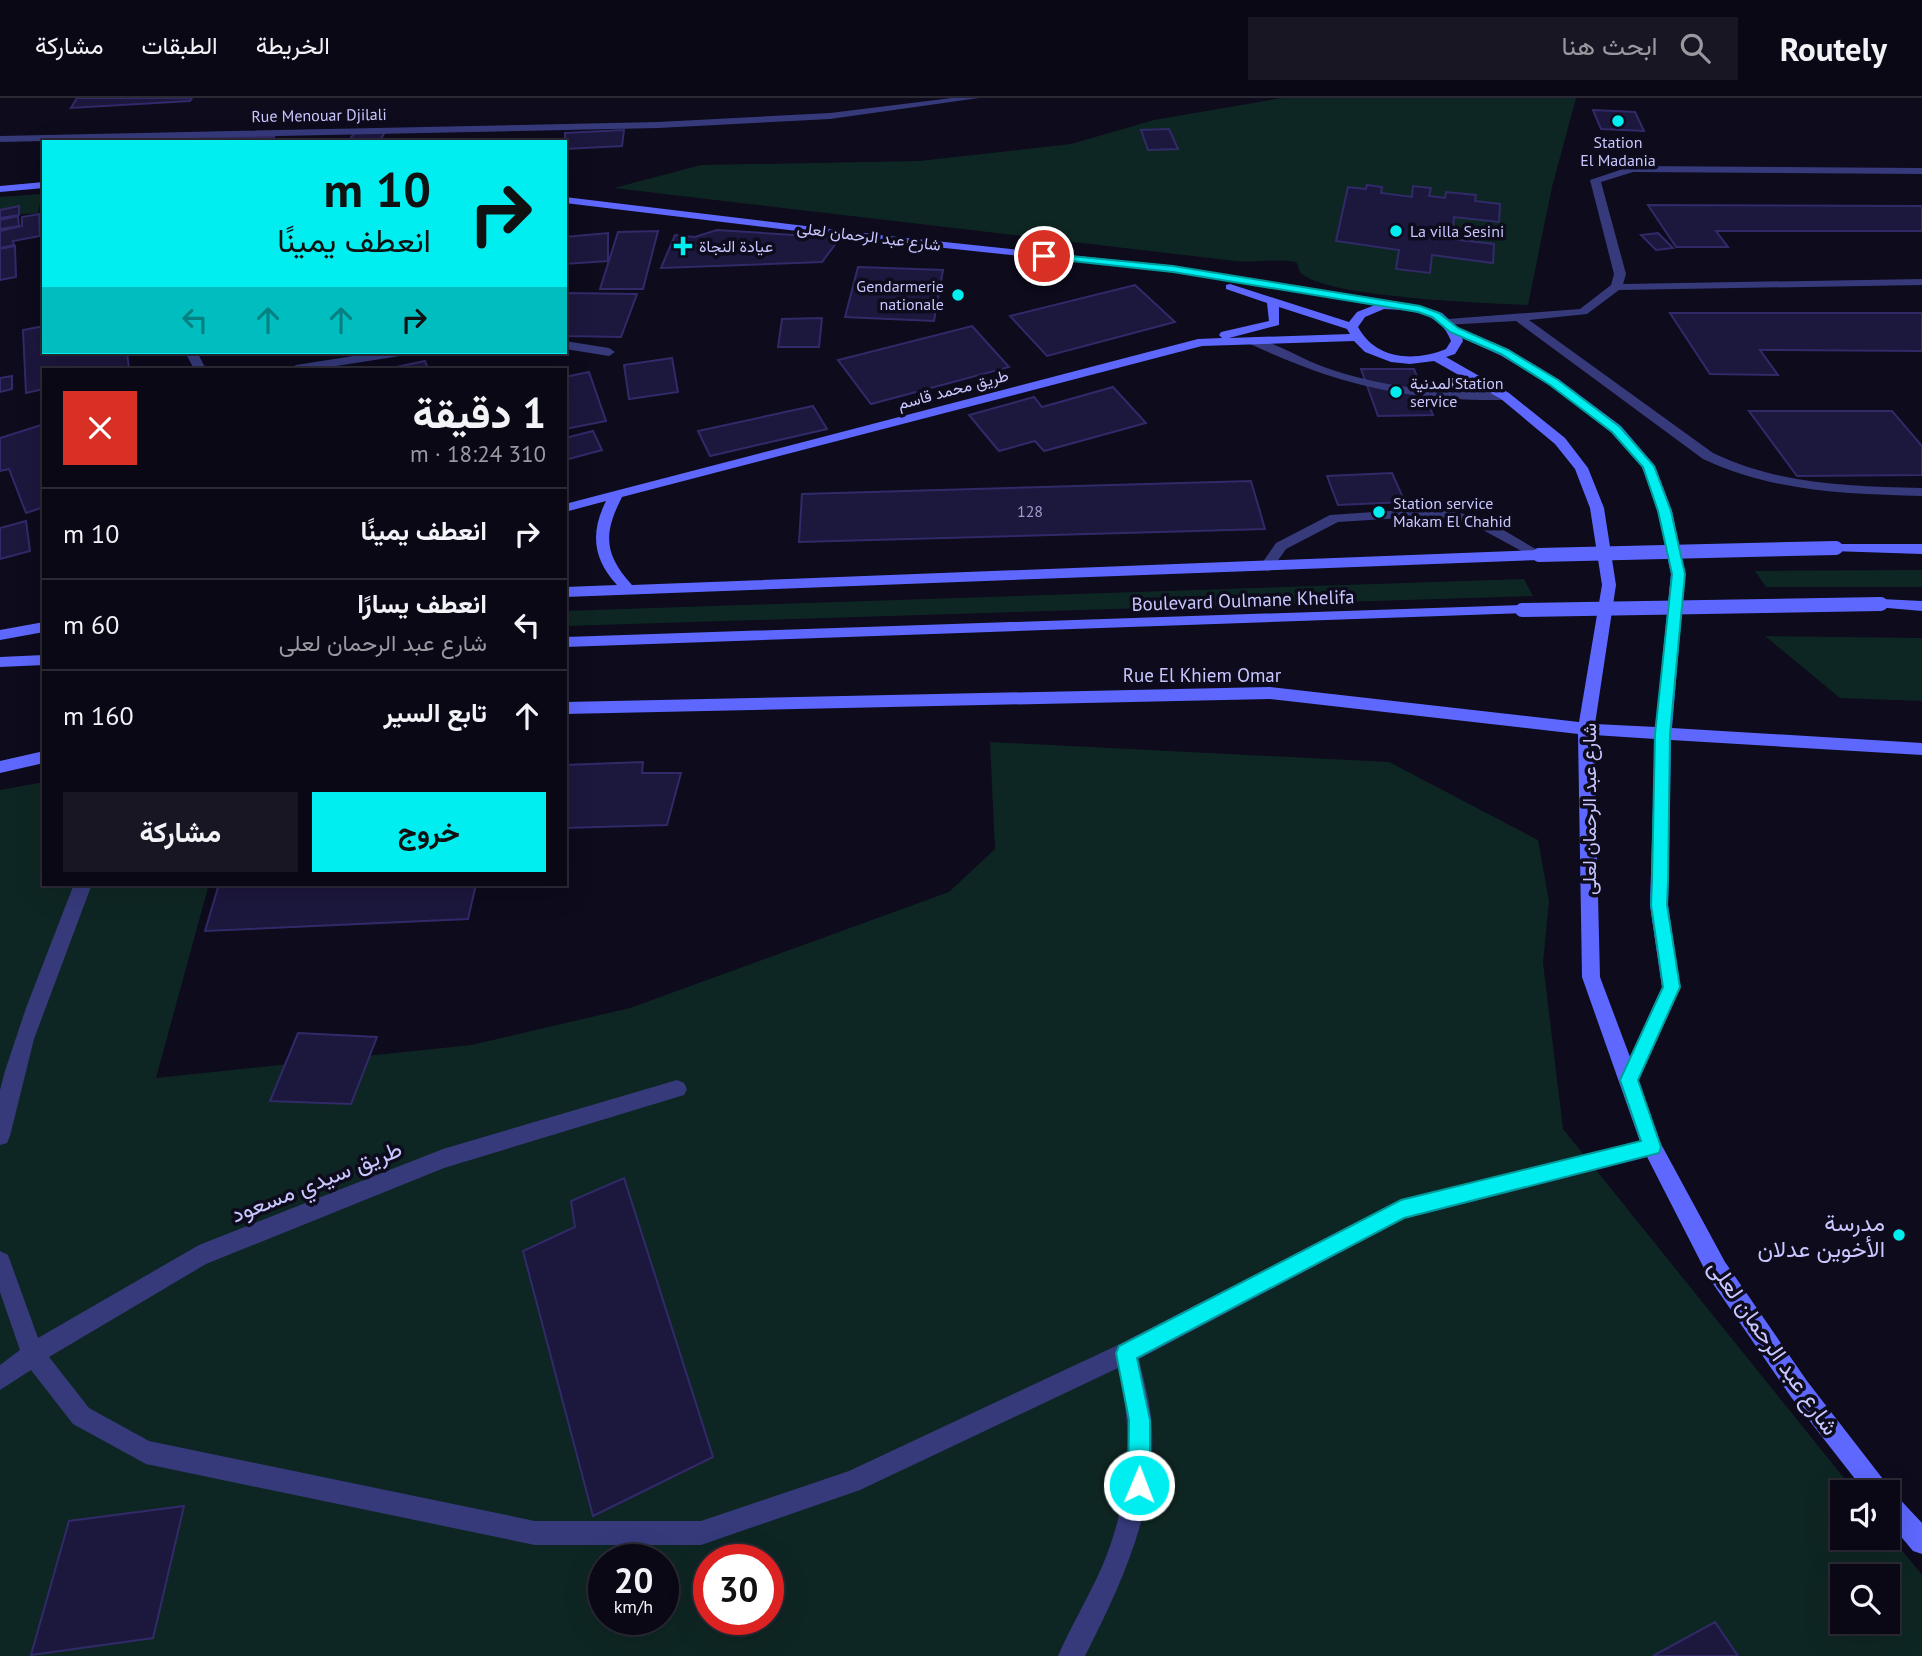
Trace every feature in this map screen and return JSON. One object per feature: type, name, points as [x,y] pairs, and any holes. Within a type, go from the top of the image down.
[{"type":"main road","points":[[0,186],[42,183]]},
{"type":"main road","name":"شارع عبد الرحمان لعلى","points":[[567,200],[888,239],[1173,269],[1420,309],[1451,326]]},
{"type":"main road","name":"شارع عبد الرحمان لعلى","points":[[1173,269],[1272,301],[1353,332],[1363,346],[1390,358],[1423,361],[1438,358],[1505,396],[1560,441],[1581,468],[1597,508],[1609,585],[1586,729],[1591,977],[1652,1147],[1717,1270],[1799,1390],[1871,1480]]},
{"type":"main road","points":[[1202,342],[1275,323],[1272,301]]},
{"type":"main road","points":[[1353,332],[1356,317],[1367,310],[1404,306]]},
{"type":"main road","points":[[1438,358],[1451,351],[1457,341],[1451,326]]},
{"type":"main road","points":[[1451,326],[1504,352],[1554,382],[1616,429],[1648,466],[1665,511],[1678,574],[1663,734],[1659,905],[1671,987],[1629,1080]]},
{"type":"main road","name":"طريق محمد قاسم","points":[[567,508],[1202,342],[1254,341],[1353,332]]},
{"type":"main road","points":[[616,496],[603,524],[603,554],[612,573],[628,589]]},
{"type":"main road","name":"Boulevard Oulmane Khelifa","points":[[567,593],[1539,555],[1836,548],[1922,549]]},
{"type":"main road","name":"Boulevard Oulmane Khelifa","points":[[567,642],[1522,610],[1881,604],[1922,606]]},
{"type":"main road","points":[[0,635],[42,627]]},
{"type":"main road","points":[[0,662],[42,660]]},
{"type":"main road","name":"Rue El Khiem Omar","points":[[567,709],[1270,693],[1586,729],[1837,747],[1922,749]]},
{"type":"main road","points":[[0,767],[42,757]]},
{"type":"main road","points":[[1900,1516],[1922,1542]]},
{"type":"street","name":"Rue Menouar Djilali","points":[[0,139],[659,125],[830,116],[974,98]]},
{"type":"street","points":[[1451,326],[1583,312],[1616,287],[1620,274],[1595,180],[1632,169],[1922,171]]},
{"type":"street","points":[[1616,287],[1919,285]]},
{"type":"street","points":[[1520,319],[1708,456],[1760,479],[1819,489],[1922,492]]},
{"type":"street","points":[[1254,341],[1306,366],[1396,393],[1457,398],[1505,396]]},
{"type":"street","points":[[567,345],[609,352]]},
{"type":"street","points":[[302,368],[388,354]]},
{"type":"street","points":[[1267,566],[1281,546],[1335,518],[1432,512],[1476,520],[1539,555]]},
{"type":"street","points":[[0,1136],[6,1101],[24,1037],[82,886]]},
{"type":"street","name":"طريق سيدي مسعود","points":[[0,1379],[33,1354],[200,1256],[443,1158],[677,1089]]},
{"type":"street","points":[[0,1262],[33,1354],[81,1416],[146,1452],[536,1533],[701,1533],[852,1482],[1126,1353],[1401,1210],[1652,1147]]},
{"type":"street","points":[[1071,1656],[1115,1572],[1139,1485],[1140,1420],[1126,1353]]},
{"type":"green space","points":[[1282,98],[1576,98],[1552,187],[1528,305],[1408,298],[1340,288],[1315,281],[1300,272],[1296,262],[1235,261],[614,188],[701,165],[919,161],[1071,144],[1154,120]]},
{"type":"green space","points":[[42,194],[38,213],[0,216],[0,197]]},
{"type":"green space","points":[[1922,570],[1922,587],[1766,587],[1755,571]]},
{"type":"green space","points":[[1524,579],[1533,596],[567,626],[567,611]]},
{"type":"green space","points":[[1765,636],[1922,638],[1922,701],[1840,698]]},
{"type":"green space","points":[[990,742],[1389,762],[1538,840],[1549,901],[1543,963],[1563,1129],[1846,1480],[1830,1480],[1830,1550],[1900,1550],[1900,1548],[1922,1575],[1922,1656],[0,1656],[0,790],[42,782],[42,886],[208,886],[156,1078],[471,1045],[630,1008],[949,892],[995,849]]},
{"type":"building","points":[[77,98],[192,98],[190,101],[71,108]]},
{"type":"building","name":"Station El Madania","points":[[1593,110],[1635,112],[1644,131],[1601,129]]},
{"type":"building","points":[[1169,129],[1178,149],[1148,150],[1141,130]]},
{"type":"building","points":[[624,130],[622,146],[567,149],[565,133]]},
{"type":"building","points":[[355,132],[385,132],[380,140],[349,140]]},
{"type":"building","points":[[91,137],[158,137],[156,140],[88,140]]},
{"type":"building","points":[[159,137],[202,137],[200,140],[157,140]]},
{"type":"building","points":[[205,137],[274,137],[272,140],[202,140]]},
{"type":"building","name":"La villa Sesini","points":[[1367,185],[1382,187],[1381,193],[1412,197],[1413,186],[1431,188],[1429,196],[1445,198],[1446,192],[1476,195],[1475,201],[1500,204],[1499,222],[1454,217],[1452,239],[1494,244],[1493,263],[1432,255],[1430,273],[1396,269],[1399,250],[1336,241],[1348,187],[1366,189]]},
{"type":"building","points":[[1648,205],[1922,206],[1922,231],[1716,231],[1728,247],[1676,247]]},
{"type":"building","points":[[19,206],[19,215],[0,218],[0,210]]},
{"type":"building","points":[[39,214],[40,236],[13,241],[14,245],[0,248],[0,231],[22,226],[22,217]]},
{"type":"building","points":[[18,216],[19,226],[0,229],[0,220]]},
{"type":"building","points":[[717,230],[840,238],[822,262],[661,268],[675,235],[695,237]]},
{"type":"building","points":[[658,231],[643,289],[600,289],[618,232]]},
{"type":"building","points":[[608,233],[608,261],[567,264],[567,237]]},
{"type":"building","points":[[1658,233],[1673,248],[1656,250],[1641,235]]},
{"type":"building","points":[[15,246],[16,277],[0,280],[0,249]]},
{"type":"building","points":[[858,267],[943,270],[934,321],[845,317]]},
{"type":"building","points":[[1135,285],[1175,322],[1047,356],[1010,316]]},
{"type":"building","points":[[567,293],[637,294],[621,337],[567,336]]},
{"type":"building","points":[[1670,313],[1922,313],[1922,351],[1760,350],[1778,375],[1710,374]]},
{"type":"building","points":[[822,318],[819,347],[778,347],[782,319]]},
{"type":"building","points":[[42,326],[42,354],[127,354],[129,368],[42,368],[42,389],[26,393],[23,330]]},
{"type":"building","points":[[972,326],[1009,367],[871,404],[838,360]]},
{"type":"building","points":[[672,358],[678,392],[629,399],[624,365]]},
{"type":"building","points":[[425,361],[428,368],[392,368]]},
{"type":"building","points":[[1361,369],[1414,369],[1433,415],[1378,416]]},
{"type":"building","points":[[589,372],[606,421],[567,429],[567,377]]},
{"type":"building","points":[[12,376],[12,389],[0,392],[0,378]]},
{"type":"building","points":[[1113,387],[1146,423],[1044,451],[1035,441],[999,451],[969,415],[1034,397],[1042,407]]},
{"type":"building","points":[[813,406],[827,429],[710,456],[698,431]]},
{"type":"building","points":[[1749,411],[1892,411],[1922,446],[1922,475],[1797,476]]},
{"type":"building","points":[[42,425],[42,508],[26,513],[9,469],[0,471],[0,438]]},
{"type":"building","points":[[593,431],[602,450],[567,459],[567,438]]},
{"type":"building","points":[[1392,473],[1405,502],[1338,505],[1327,476]]},
{"type":"building","points":[[1251,481],[1265,529],[799,542],[802,494]]},
{"type":"building","points":[[26,521],[30,551],[0,559],[0,528]]},
{"type":"building","points":[[643,762],[642,773],[681,773],[667,825],[567,828],[567,765]]},
{"type":"building","points":[[218,886],[476,886],[468,919],[205,931]]},
{"type":"building","points":[[298,1033],[377,1037],[351,1104],[270,1101]]},
{"type":"building","points":[[624,1178],[713,1457],[593,1516],[523,1251],[575,1227],[571,1201]]},
{"type":"building","points":[[184,1506],[153,1638],[31,1655],[69,1521]]},
{"type":"building","points":[[1715,1622],[1738,1656],[1653,1656]]},
{"type":"place","name":"Station El Madania","points":[[1618,121]]},
{"type":"place","name":"La villa Sesini","points":[[1396,231]]},
{"type":"place","name":"عيادة النجاة","points":[[683,246]]},
{"type":"place","name":"Gendarmerie nationale","points":[[958,295]]},
{"type":"place","name":"المدنيةStation service","points":[[1396,392]]},
{"type":"place","name":"Station service Makam El Chahid","points":[[1379,512]]},
{"type":"place","name":"مدرسة الأخوين عدلان","points":[[1899,1235]]},
{"type":"route","points":[[1044,256],[1173,269],[1420,309],[1436,315],[1454,330],[1504,352],[1554,382],[1616,429],[1648,466],[1665,511],[1678,574],[1663,734],[1659,905],[1671,987],[1629,1080],[1652,1147],[1401,1210],[1126,1353],[1140,1420],[1139,1485]]}]
